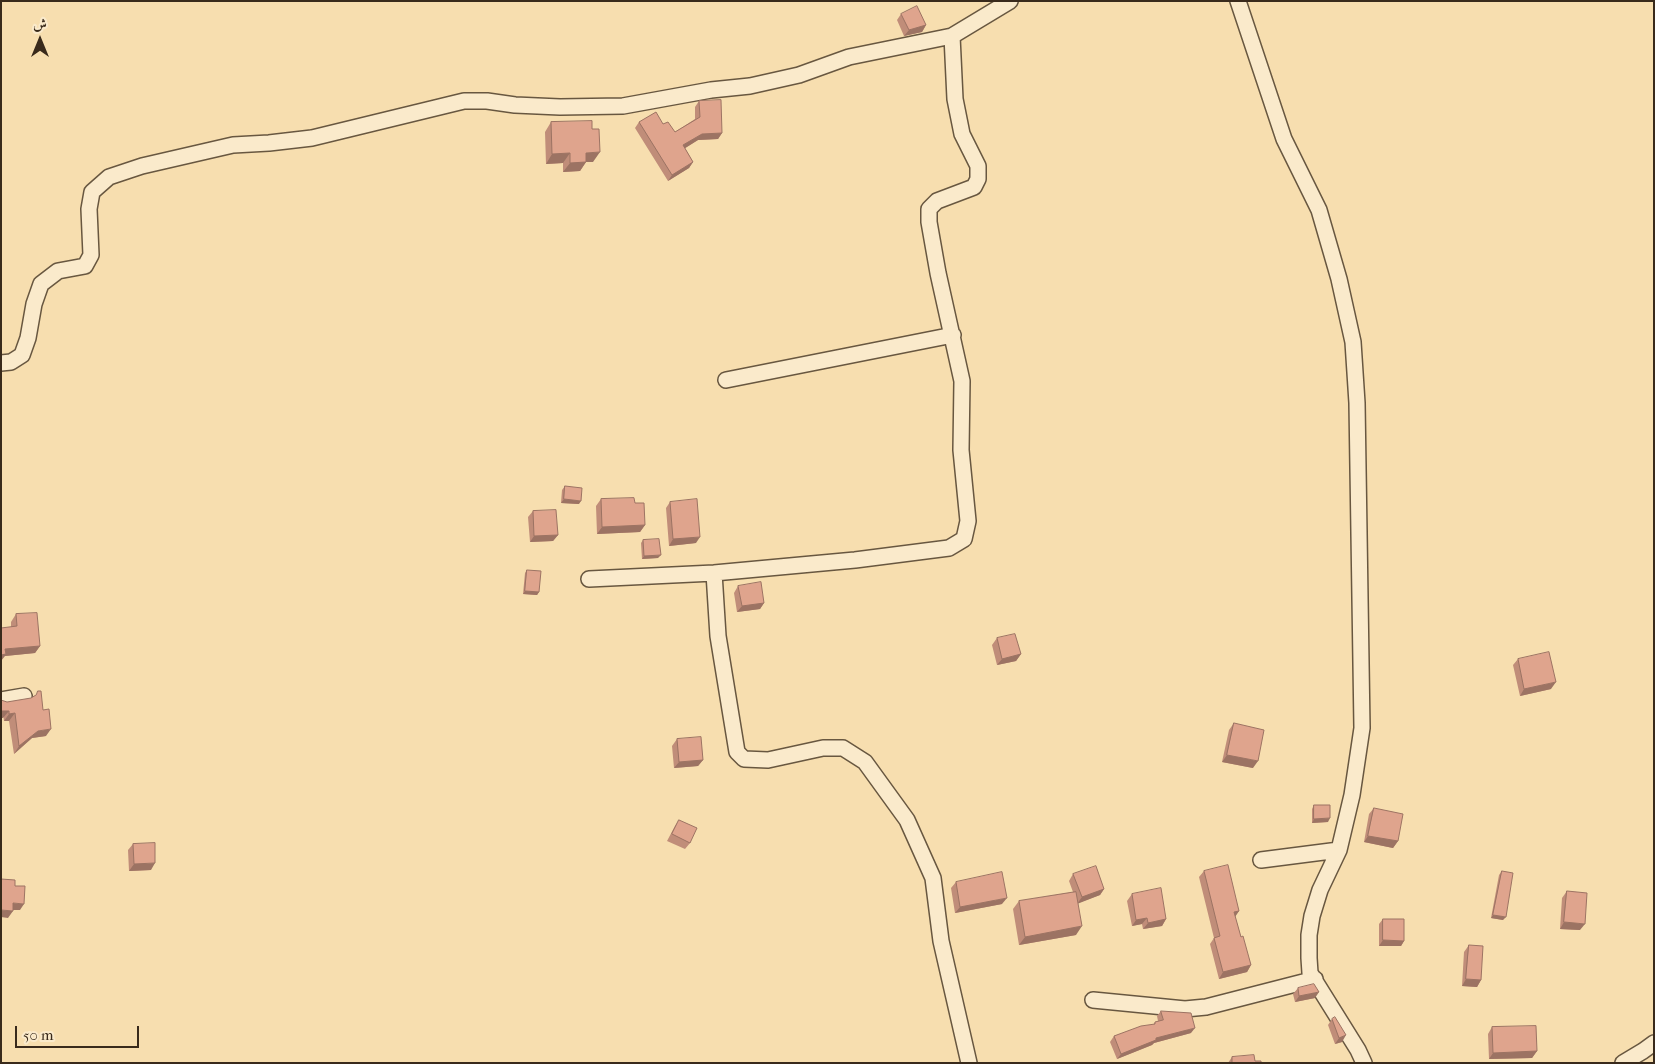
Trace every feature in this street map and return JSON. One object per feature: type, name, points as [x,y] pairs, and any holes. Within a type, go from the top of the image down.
[{"type":"street","points":[[1,363],[10,362],[22,355],[28,338],[34,304],[41,284],[58,271],[85,266],[91,255],[89,208],[92,192],[109,177],[142,166],[233,146],[312,138],[464,101],[487,100],[515,105],[560,107],[623,106],[711,90],[750,86],[799,76],[849,57],[952,36],[1010,1]]},
{"type":"street","points":[[1238,1],[1284,139],[1319,210],[1339,279],[1354,342],[1357,403],[1362,728],[1352,795],[1338,850],[1320,890],[1312,916],[1309,935],[1309,958],[1310,973],[1358,1050],[1364,1063]]},
{"type":"street","points":[[589,579],[714,573],[855,560],[949,548],[964,539],[968,521],[961,450],[962,381],[938,273],[929,222],[929,209],[937,201],[974,186],[978,179],[978,166],[962,134],[957,107],[952,36]]},
{"type":"street","points":[[726,380],[952,335]]},
{"type":"street","points":[[714,573],[718,636],[737,752],[744,759],[768,760],[823,748],[843,748],[864,762],[907,820],[932,878],[941,941],[969,1063]]},
{"type":"street","points":[[1,700],[24,696]]},
{"type":"street","points":[[1261,860],[1338,850]]},
{"type":"street","points":[[1093,1000],[1185,1009],[1206,1007],[1315,979]]},
{"type":"street","points":[[1622,1063],[1643,1052],[1654,1043]]},
{"type":"building","points":[[917,6],[926,25],[909,30],[901,14]]},
{"type":"building","points":[[721,100],[722,133],[702,134],[683,145],[693,162],[672,175],[639,122],[656,112],[663,124],[668,122],[675,132],[700,117],[699,101]]},
{"type":"building","points":[[592,121],[592,129],[599,129],[600,152],[586,153],[586,162],[570,163],[570,153],[552,154],[551,122]]},
{"type":"building","points":[[565,486],[582,488],[581,501],[564,499]]},
{"type":"building","points":[[634,498],[635,503],[644,503],[645,525],[602,527],[601,499]]},
{"type":"building","points":[[697,499],[700,537],[673,539],[670,502]]},
{"type":"building","points":[[556,510],[558,535],[534,536],[533,511]]},
{"type":"building","points":[[659,539],[661,555],[644,556],[643,540]]},
{"type":"building","points":[[527,570],[541,571],[539,592],[525,591]]},
{"type":"building","points":[[761,582],[764,603],[742,606],[738,586]]},
{"type":"building","points":[[37,613],[40,646],[5,649],[6,654],[1,655],[1,628],[17,626],[16,614]]},
{"type":"building","points":[[1015,634],[1021,654],[1002,659],[997,638]]},
{"type":"building","points":[[1549,652],[1556,682],[1524,689],[1518,659]]},
{"type":"building","points":[[38,691],[41,691],[43,710],[49,709],[51,729],[38,731],[19,746],[15,713],[9,714],[9,711],[1,711],[1,700],[7,702],[31,698]]},
{"type":"building","points":[[1234,723],[1264,730],[1258,761],[1227,755]]},
{"type":"building","points":[[701,737],[703,760],[679,762],[677,739]]},
{"type":"building","points":[[1314,805],[1330,805],[1330,818],[1314,819]]},
{"type":"building","points":[[1374,808],[1403,814],[1398,841],[1368,836]]},
{"type":"building","points":[[679,820],[697,828],[690,843],[672,834]]},
{"type":"building","points":[[155,843],[155,863],[134,864],[133,844]]},
{"type":"building","points":[[1228,865],[1239,911],[1234,912],[1251,965],[1223,972],[1214,938],[1220,936],[1204,871]]},
{"type":"building","points":[[1096,866],[1104,889],[1082,897],[1073,874]]},
{"type":"building","points":[[1502,871],[1513,873],[1506,917],[1493,915]]},
{"type":"building","points":[[1002,872],[1007,898],[960,907],[956,882]]},
{"type":"building","points":[[1,879],[15,880],[15,886],[25,886],[24,904],[13,903],[13,911],[1,910]]},
{"type":"building","points":[[1161,888],[1166,919],[1148,923],[1147,918],[1136,920],[1132,894]]},
{"type":"building","points":[[1567,891],[1587,893],[1585,924],[1564,922]]},
{"type":"building","points":[[1076,892],[1082,926],[1025,937],[1019,901]]},
{"type":"building","points":[[1383,919],[1404,919],[1404,941],[1383,940]]},
{"type":"building","points":[[1469,945],[1483,946],[1481,980],[1466,979]]},
{"type":"building","points":[[1314,984],[1319,992],[1299,996],[1298,988]]},
{"type":"building","points":[[1161,1011],[1191,1013],[1195,1028],[1156,1038],[1156,1040],[1121,1054],[1114,1036],[1163,1020]]},
{"type":"building","points":[[1335,1017],[1346,1035],[1339,1038],[1332,1019]]},
{"type":"building","points":[[1536,1026],[1537,1051],[1493,1053],[1492,1027]]},
{"type":"building","points":[[1254,1055],[1255,1061],[1261,1061],[1261,1063],[1232,1063],[1232,1057]]}]
